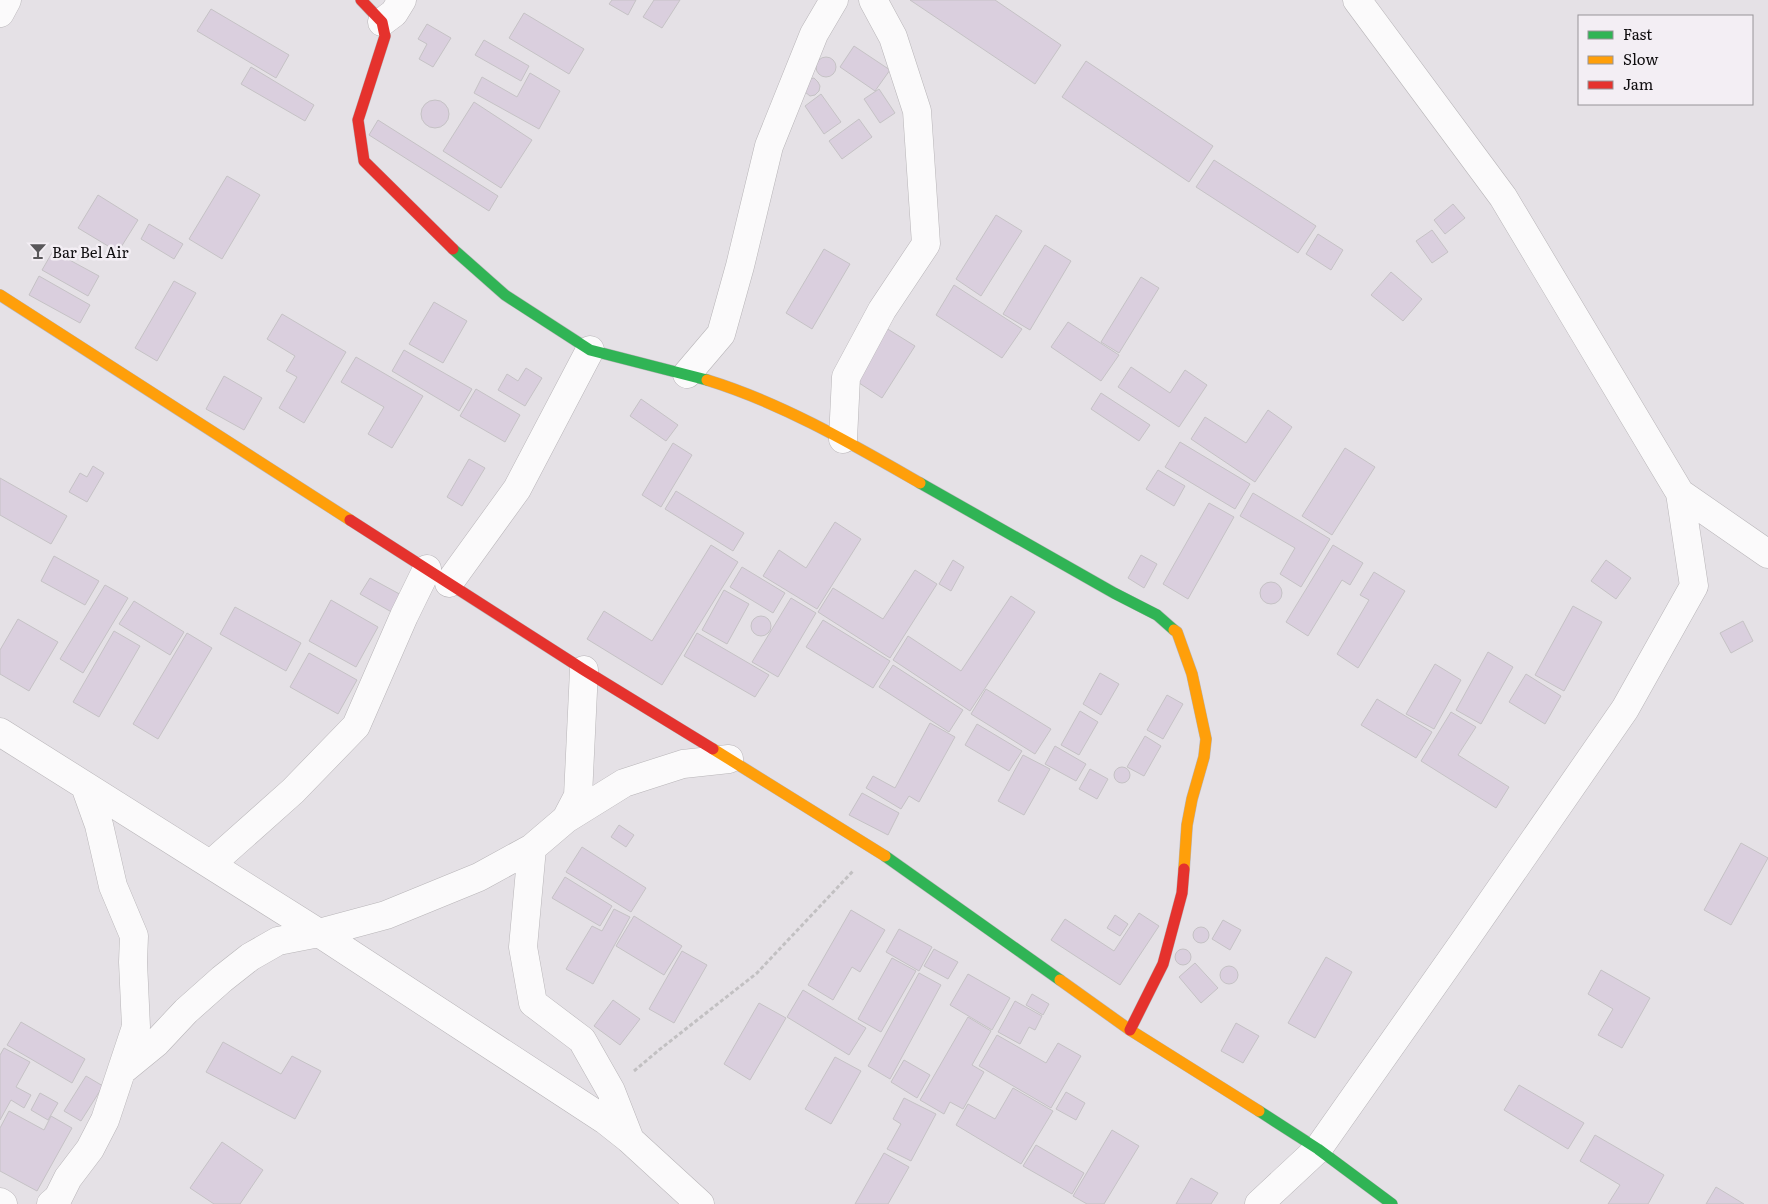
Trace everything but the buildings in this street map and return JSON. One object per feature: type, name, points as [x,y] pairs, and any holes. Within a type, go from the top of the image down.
[{"type":"street","points":[[0,13],[8,0]]},
{"type":"street","points":[[361,0],[382,22],[385,36],[358,120],[364,161],[458,254],[505,295],[590,350],[687,374],[740,390],[843,439],[1114,594],[1157,615],[1177,632],[1192,674],[1206,739],[1204,757],[1192,799],[1182,893],[1163,964],[1130,1030]]},
{"type":"street","points":[[382,22],[394,13],[402,0]]},
{"type":"street","points":[[687,374],[721,334],[740,266],[769,146],[814,34],[834,0]]},
{"type":"street","points":[[843,439],[846,377],[882,310],[926,244],[917,111],[893,37],[873,0]]},
{"type":"street","points":[[1258,1204],[1318,1149],[1626,710],[1694,586],[1680,492],[1502,197],[1357,0]]},
{"type":"street","points":[[0,295],[584,670],[874,848],[1130,1030],[1318,1149],[1392,1204]]},
{"type":"street","points":[[449,583],[517,489],[590,350]]},
{"type":"street","points":[[1680,492],[1768,554]]},
{"type":"street","points":[[211,864],[292,791],[356,726],[404,616],[427,569]]},
{"type":"street","points":[[566,819],[578,796],[584,670]]},
{"type":"street","points":[[0,732],[319,933],[605,1120],[629,1139],[700,1204]]},
{"type":"street","points":[[123,1070],[156,1043],[186,1011],[215,985],[250,957],[278,941],[319,933],[386,915],[479,876],[532,848],[566,819],[624,783],[683,764],[729,759]]},
{"type":"street","points":[[51,1204],[58,1198],[72,1171],[90,1149],[106,1120],[136,1027],[133,962],[134,936],[113,886],[99,825],[85,786]]},
{"type":"street","points":[[532,848],[523,947],[533,1003],[582,1040],[611,1091],[629,1139]]},
{"type":"street","points":[[72,1171],[73,1204]]},
{"type":"path","points":[[611,1091],[659,1050],[758,974],[874,848]]},
{"type":"traffic: fast","points":[[453,249],[505,295],[590,350],[707,380]]},
{"type":"traffic: fast","points":[[920,483],[1114,593],[1157,615],[1174,630]]},
{"type":"traffic: fast","points":[[885,856],[1060,980]]},
{"type":"traffic: fast","points":[[1259,1111],[1318,1149],[1392,1204]]},
{"type":"traffic: slow","points":[[0,295],[350,520]]},
{"type":"traffic: slow","points":[[707,380],[735,389],[789,412],[842,439],[920,483]]},
{"type":"traffic: slow","points":[[1174,630],[1177,632],[1192,674],[1206,739],[1204,757],[1187,825],[1184,869]]},
{"type":"traffic: slow","points":[[713,749],[885,856]]},
{"type":"traffic: slow","points":[[1060,980],[1130,1030],[1259,1111]]},
{"type":"traffic: jam","points":[[361,0],[382,22],[385,36],[358,120],[364,161],[453,249]]},
{"type":"traffic: jam","points":[[350,520],[584,670],[713,749]]},
{"type":"traffic: jam","points":[[1130,1030],[1163,964],[1182,893],[1184,869]]},
{"type":"place","name":"Bar Bel Air","points":[[38,251]]}]
